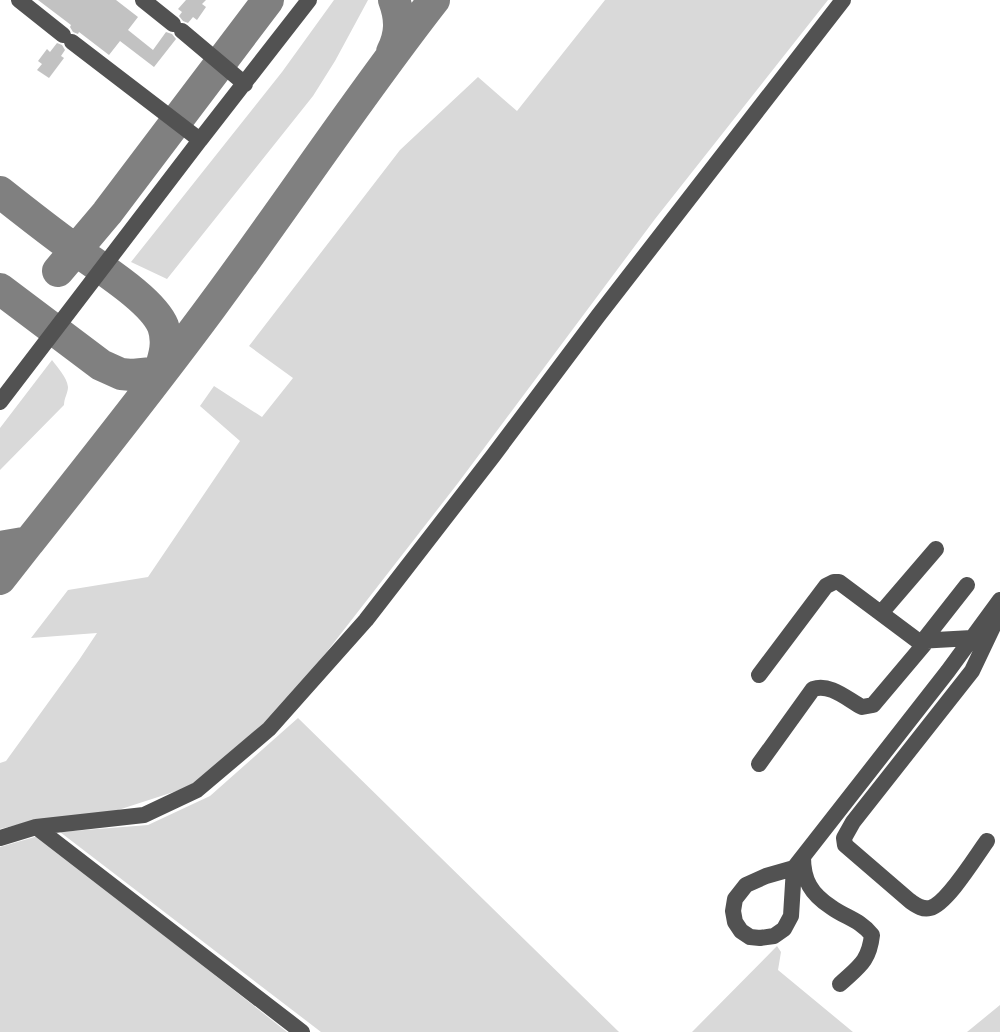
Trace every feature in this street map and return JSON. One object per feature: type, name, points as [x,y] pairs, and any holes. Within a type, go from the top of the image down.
[{"type":"lane","points":[[19,0],[200,140]]},
{"type":"lane","points":[[143,0],[245,84]]},
{"type":"lane","points":[[0,402],[309,0]]},
{"type":"lane","points":[[0,838],[37,827],[144,815],[197,790],[270,729],[374,609],[844,0]]},
{"type":"lane","points":[[881,614],[936,549]]},
{"type":"lane","points":[[759,675],[826,586],[834,582],[839,582],[918,641],[972,638]]},
{"type":"lane","points":[[759,764],[813,689],[827,687],[862,707],[873,705],[967,585]]},
{"type":"lane","points":[[798,862],[790,915],[784,929],[774,936],[760,938],[750,937],[741,931],[733,911],[736,899],[746,885],[798,862],[948,671],[1000,600]]},
{"type":"lane","points":[[987,841],[943,901],[931,908],[921,908],[845,845],[844,838],[853,822],[972,671],[1000,612]]},
{"type":"lane","points":[[37,827],[302,1032]]},
{"type":"lane","points":[[798,862],[803,867],[807,884],[813,892],[831,908],[866,927],[872,935],[866,960],[840,984]]},
{"type":"shaded area","points":[[334,0],[368,0],[313,96],[167,279],[131,262],[282,72]]},
{"type":"shaded area","points":[[605,0],[828,0],[655,219],[458,483],[287,703],[192,786],[115,811],[29,822],[0,829],[0,763],[6,761],[97,633],[31,638],[68,590],[148,577],[240,441],[200,406],[214,386],[262,417],[293,378],[249,346],[400,150],[478,77],[517,111]]},
{"type":"shaded area","points":[[52,360],[67,383],[64,405],[0,470],[0,428]]},
{"type":"shaded area","points":[[298,718],[619,1032],[321,1032],[60,832],[148,825],[210,796]]},
{"type":"shaded area","points":[[38,836],[287,1032],[0,1032],[0,847]]},
{"type":"shaded area","points":[[777,946],[781,952],[778,970],[853,1032],[692,1032]]},
{"type":"shaded area","points":[[1000,1005],[1000,1032],[967,1032]]},
{"type":"building","points":[[38,0],[116,0],[138,17],[128,30],[153,50],[166,32],[176,39],[154,67],[120,41],[109,55],[79,32],[73,32],[71,25]]},
{"type":"building","points":[[186,0],[206,0],[202,4],[206,7],[197,20],[193,17],[188,23],[179,16],[182,12],[178,9]]},
{"type":"building","points":[[57,43],[65,50],[61,56],[64,58],[49,78],[37,70],[42,64],[38,61],[47,49],[50,52]]},
{"type":"taxiway","points":[[58,271],[107,213],[268,0]]},
{"type":"taxiway","points":[[392,52],[399,26],[394,0]]},
{"type":"taxiway","points":[[0,547],[29,542],[122,425],[240,268],[434,0]]},
{"type":"taxiway","points":[[0,192],[148,305],[163,326],[166,338],[159,373]]},
{"type":"taxiway","points":[[0,289],[101,365],[121,374],[132,375],[152,373],[165,368]]},
{"type":"taxiway","points":[[0,579],[29,542]]}]
